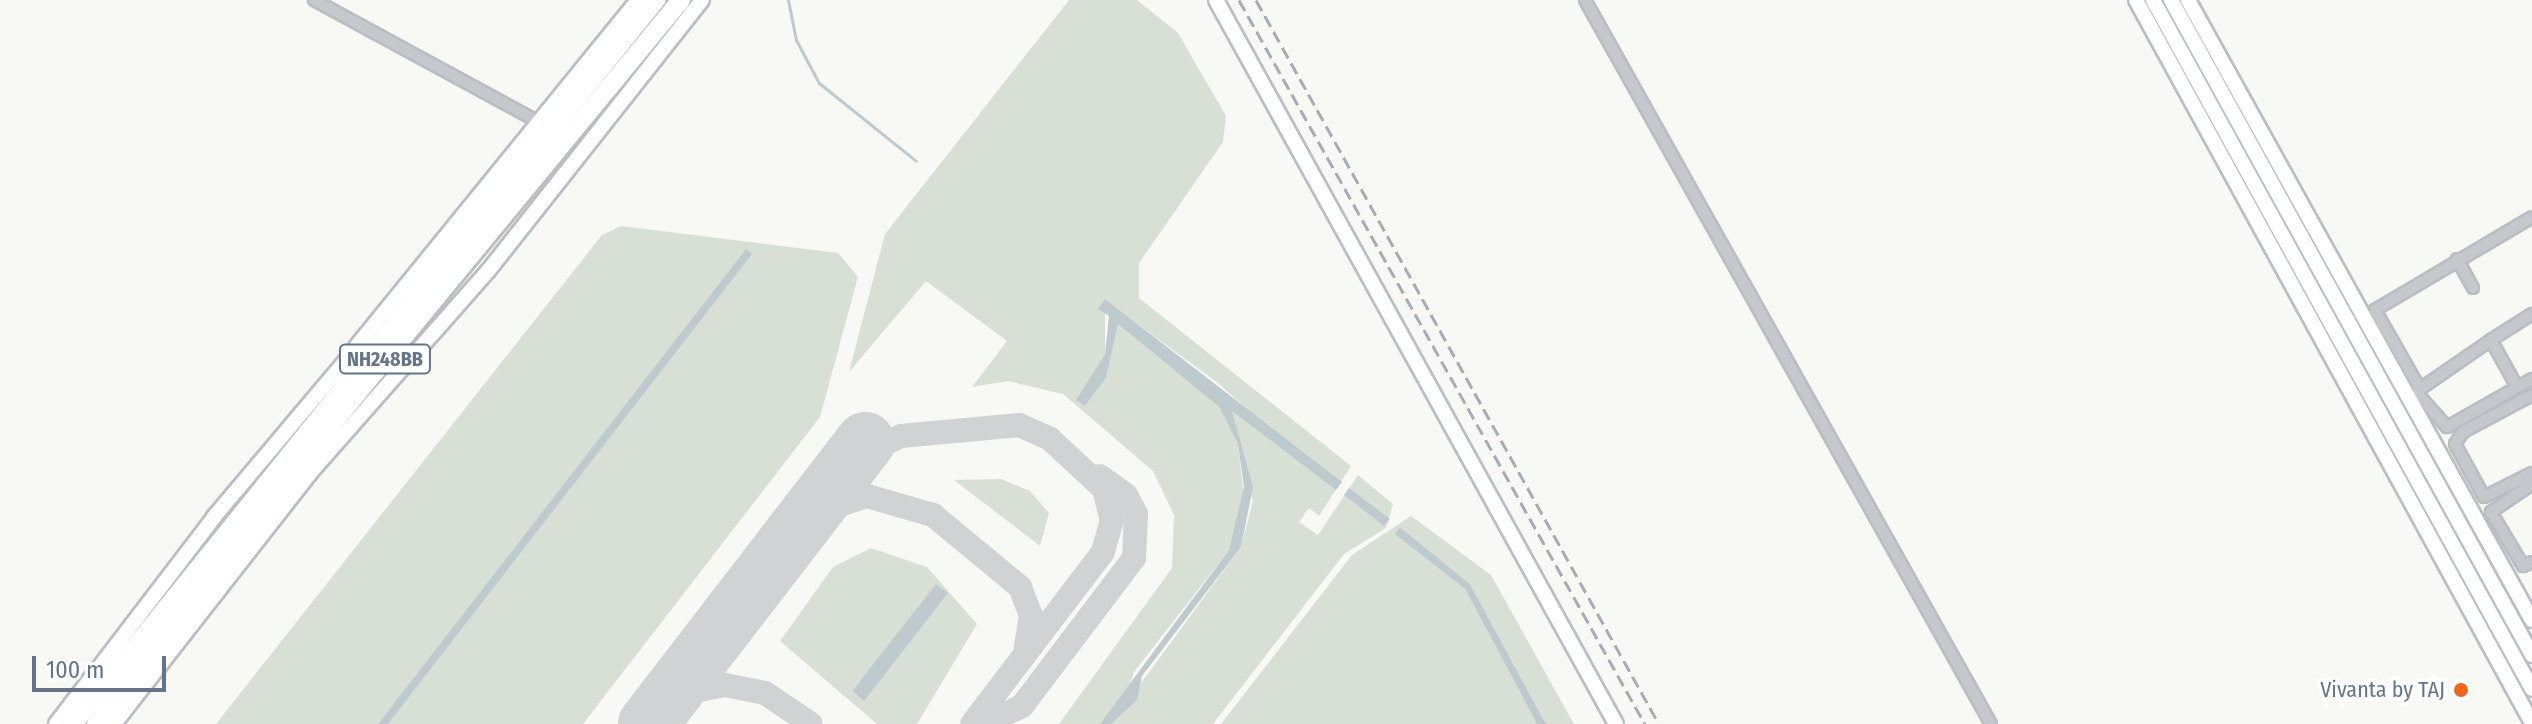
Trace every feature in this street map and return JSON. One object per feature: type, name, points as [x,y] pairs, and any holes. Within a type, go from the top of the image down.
[{"type":"highway","name":"NH248BB","points":[[73,724],[358,356],[546,125],[656,0]]},
{"type":"highway","name":"NH248BB","points":[[96,724],[285,481],[681,0]]},
{"type":"street","points":[[314,0],[546,125],[638,0]]},
{"type":"street","points":[[114,724],[309,474],[488,271],[702,0]]},
{"type":"street","points":[[1216,0],[1616,724]]},
{"type":"street","points":[[1585,0],[1991,724]]},
{"type":"street","points":[[2136,0],[2532,723]]},
{"type":"street","points":[[2153,0],[2532,689]]},
{"type":"street","points":[[2171,0],[2532,655]]},
{"type":"street","points":[[2188,0],[2414,393],[2447,427],[2532,379]]},
{"type":"street","points":[[2512,618],[2530,612],[2454,479],[2375,310],[2532,217]]},
{"type":"street","points":[[2457,259],[2473,288]]},
{"type":"street","points":[[2414,393],[2532,314]]},
{"type":"street","points":[[2491,340],[2517,387]]},
{"type":"street","points":[[56,724],[214,517],[358,356]]},
{"type":"street","points":[[2532,395],[2463,432],[2455,444],[2486,498],[2532,473]]},
{"type":"street","points":[[2454,479],[2468,470]]},
{"type":"street","points":[[2532,484],[2492,508],[2523,566],[2532,562]]},
{"type":"street","points":[[2493,550],[2507,541]]},
{"type":"shaded area","points":[[1069,0],[1137,0],[1178,33],[1226,116],[1223,142],[1139,263],[1139,298],[1351,466],[1319,516],[1309,508],[1299,522],[1318,535],[1358,475],[1393,504],[1386,528],[1344,554],[1213,724],[1111,724],[1241,547],[1253,501],[1231,409],[1336,489],[1218,383],[1105,300],[1105,354],[1077,400],[1085,406],[1106,378],[1117,323],[1219,407],[1238,444],[1244,498],[1229,550],[1134,672],[1128,691],[1100,724],[1059,724],[1172,568],[1174,515],[1153,471],[1063,394],[1008,381],[972,387],[1007,341],[926,281],[849,372],[885,234]]},
{"type":"shaded area","points":[[621,226],[838,253],[858,277],[820,417],[583,724],[216,724],[602,235]]},
{"type":"shaded area","points":[[746,249],[752,254],[388,724],[378,724]]},
{"type":"shaded area","points":[[1105,299],[1342,482],[1336,490],[1232,411],[1253,487],[1241,547],[1142,676],[1137,700],[1111,724],[1100,724],[1229,550],[1244,487],[1238,444],[1219,407],[1118,324],[1106,378],[1085,406],[1076,400],[1105,354],[1109,316],[1098,309]]},
{"type":"shaded area","points":[[1001,479],[1030,491],[1049,513],[1040,546],[954,480]]},
{"type":"shaded area","points":[[1349,488],[1390,519],[1384,526],[1344,495]]},
{"type":"shaded area","points":[[1411,516],[1491,575],[1574,724],[1546,724],[1470,584],[1400,527],[1396,534],[1465,589],[1537,724],[1221,724],[1352,555]]},
{"type":"shaded area","points":[[1400,527],[1470,584],[1546,724],[1537,724],[1465,589],[1395,534]]},
{"type":"shaded area","points":[[871,548],[927,567],[977,624],[917,724],[877,724],[780,641],[833,567]],"holes":[[[937,584],[947,594],[864,700],[852,691]]]},
{"type":"shaded area","points":[[936,584],[948,593],[864,701],[852,691]]},
{"type":"waterway","points":[[788,0],[796,40],[819,83],[916,161]]},
{"type":"taxiway","points":[[853,459],[901,436],[1019,425],[1050,439],[1104,489],[1112,520],[1103,552],[972,724]]},
{"type":"taxiway","points":[[985,724],[1022,706],[1134,558],[1136,514],[1126,495],[1100,476]]},
{"type":"taxiway","points":[[808,515],[867,496],[933,515],[1020,587],[1031,615],[1025,652]]},
{"type":"taxiway","points":[[657,711],[689,692],[725,685],[765,693],[811,724]]},
{"type":"runway","points":[[648,724],[865,442]]},
{"type":"tunnel","points":[[332,439],[376,384]]},
{"type":"railway","points":[[1239,0],[1645,724]]},
{"type":"railway","points":[[1256,0],[1659,724]]},
{"type":"place","name":"Vivanta by TAJ","points":[[2461,690]]}]
